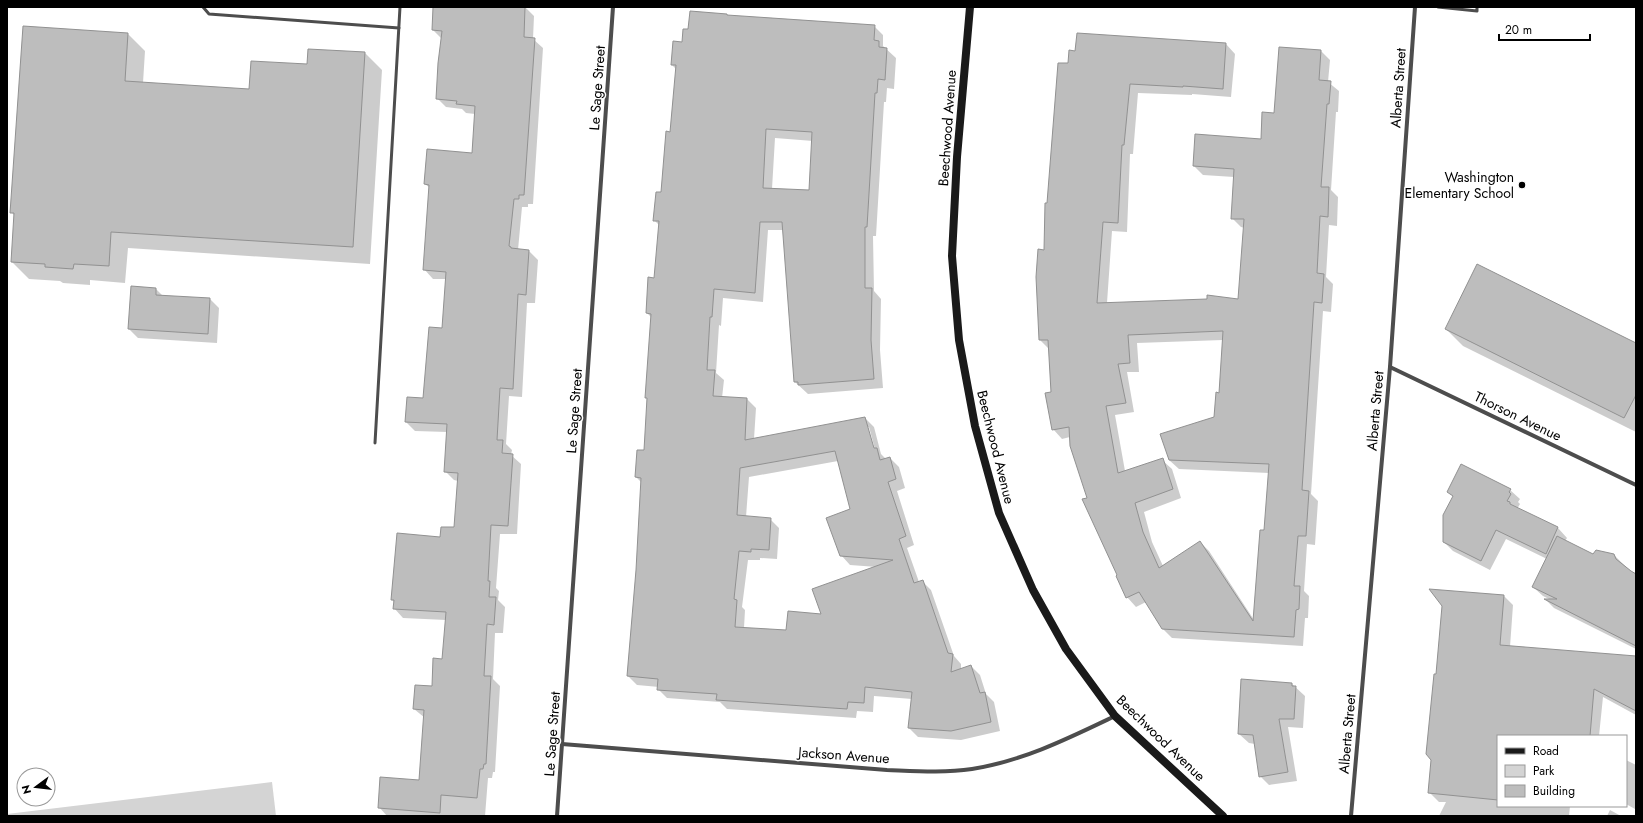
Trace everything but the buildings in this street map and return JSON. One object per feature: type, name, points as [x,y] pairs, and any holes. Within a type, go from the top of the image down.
[{"type":"street","name":"Le Sage Street","points":[[556,816],[614,7]]},
{"type":"street","name":"Beechwood Avenue","points":[[970,7],[957,157],[952,256],[959,340],[975,426],[999,513],[1032,590],[1066,649],[1115,716],[1223,816]]},
{"type":"street","name":"Alberta Street","points":[[1351,816],[1390,367],[1415,7]]},
{"type":"street","name":"Thorson Avenue","points":[[1390,367],[1636,485]]},
{"type":"street","name":"Jackson Avenue","points":[[562,744],[935,772],[972,769],[1005,762],[1050,747],[1115,716]]},
{"type":"lane","points":[[203,7],[209,14],[399,28]]},
{"type":"lane","points":[[375,442],[400,7]]},
{"type":"lane","points":[[1438,7],[1477,11],[1477,7]]},
{"type":"green space","points":[[272,782],[276,816],[7,816],[7,814]]},
{"type":"place","name":"Washington Elementary School","points":[[1522,185]]}]
